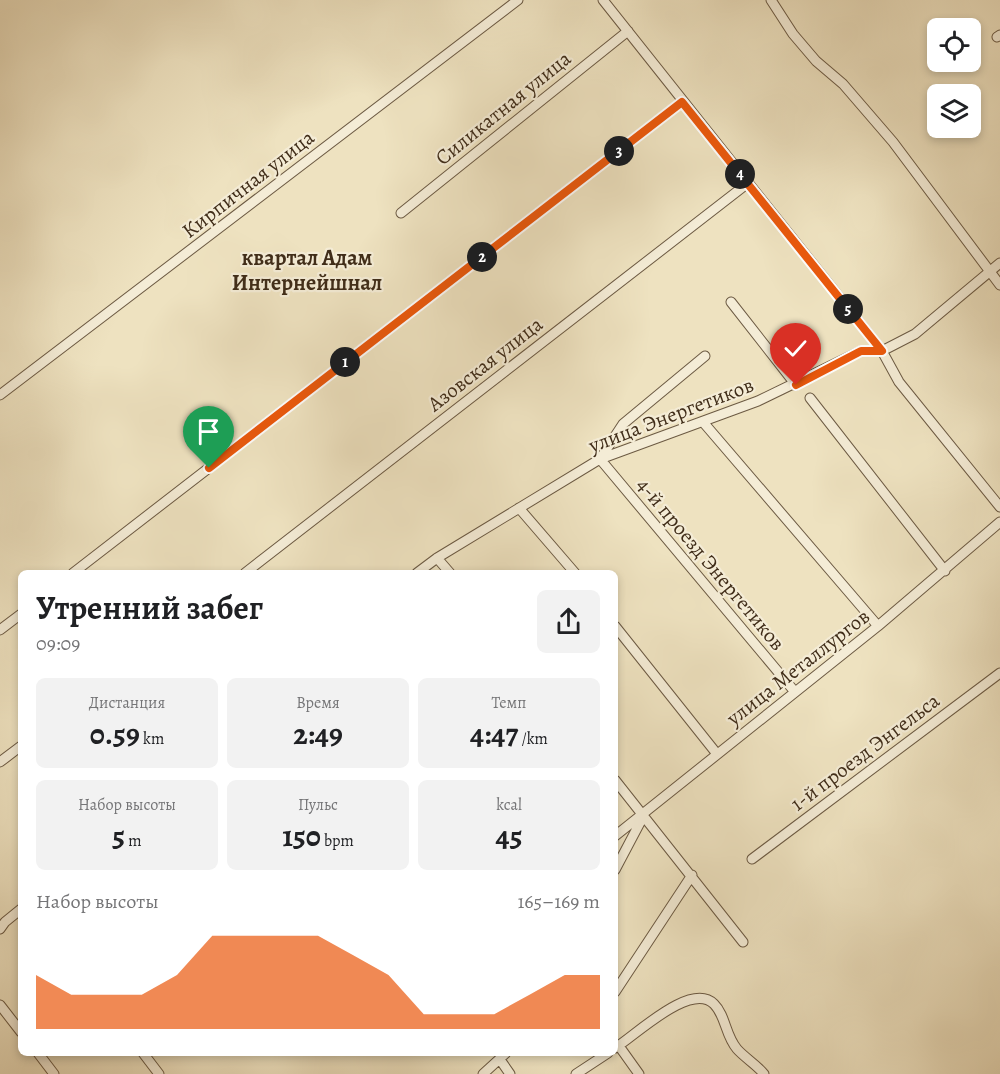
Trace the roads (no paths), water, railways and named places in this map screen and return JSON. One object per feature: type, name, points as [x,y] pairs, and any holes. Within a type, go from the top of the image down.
[{"type":"street","name":"Кирпичная улица","points":[[0,395],[518,0]]},
{"type":"street","points":[[603,0],[882,351],[899,382],[1000,507]]},
{"type":"street","points":[[771,0],[793,34],[822,66],[843,84],[893,142],[1000,285]]},
{"type":"street","name":"Силикатная улица","points":[[401,213],[628,31]]},
{"type":"street","points":[[78,570],[682,102]]},
{"type":"street","name":"Азовская улица","points":[[249,570],[748,183]]},
{"type":"street","name":"улица Энергетиков","points":[[421,570],[600,459],[796,385],[861,351],[882,351],[915,334],[1000,263]]},
{"type":"street","points":[[731,302],[796,385]]},
{"type":"street","points":[[600,459],[623,424],[705,356]]},
{"type":"street","points":[[810,398],[945,571]]},
{"type":"street","points":[[703,422],[878,626]]},
{"type":"street","name":"4-й проезд Энергетиков","points":[[600,459],[795,692]]},
{"type":"street","points":[[519,508],[572,570]]},
{"type":"street","name":"улица Металлургов","points":[[618,834],[644,816],[717,754],[878,626],[1000,522]]},
{"type":"street","points":[[437,558],[447,570]]},
{"type":"street","points":[[0,630],[18,616]]},
{"type":"street","points":[[618,630],[717,754]]},
{"type":"street","name":"1-й проезд Энгельса","points":[[752,859],[1000,673]]},
{"type":"street","points":[[0,762],[18,748]]},
{"type":"street","points":[[618,784],[743,942]]},
{"type":"street","points":[[618,864],[644,816]]},
{"type":"street","points":[[618,987],[692,875]]},
{"type":"street","points":[[0,929],[18,911]]},
{"type":"street","points":[[618,1046],[675,1006],[688,999],[701,997],[712,1001],[720,1011],[729,1038],[764,1074]]},
{"type":"street","points":[[0,1005],[18,1028]]},
{"type":"street","points":[[618,1048],[639,1074]]},
{"type":"street","points":[[40,1056],[54,1074]]},
{"type":"street","points":[[145,1056],[159,1074]]},
{"type":"street","points":[[576,1074],[603,1056]]},
{"type":"street","points":[[483,1074],[503,1057],[510,1074]]},
{"type":"district","name":"квартал Адам Интернейшнал","points":[[307,270]]}]
